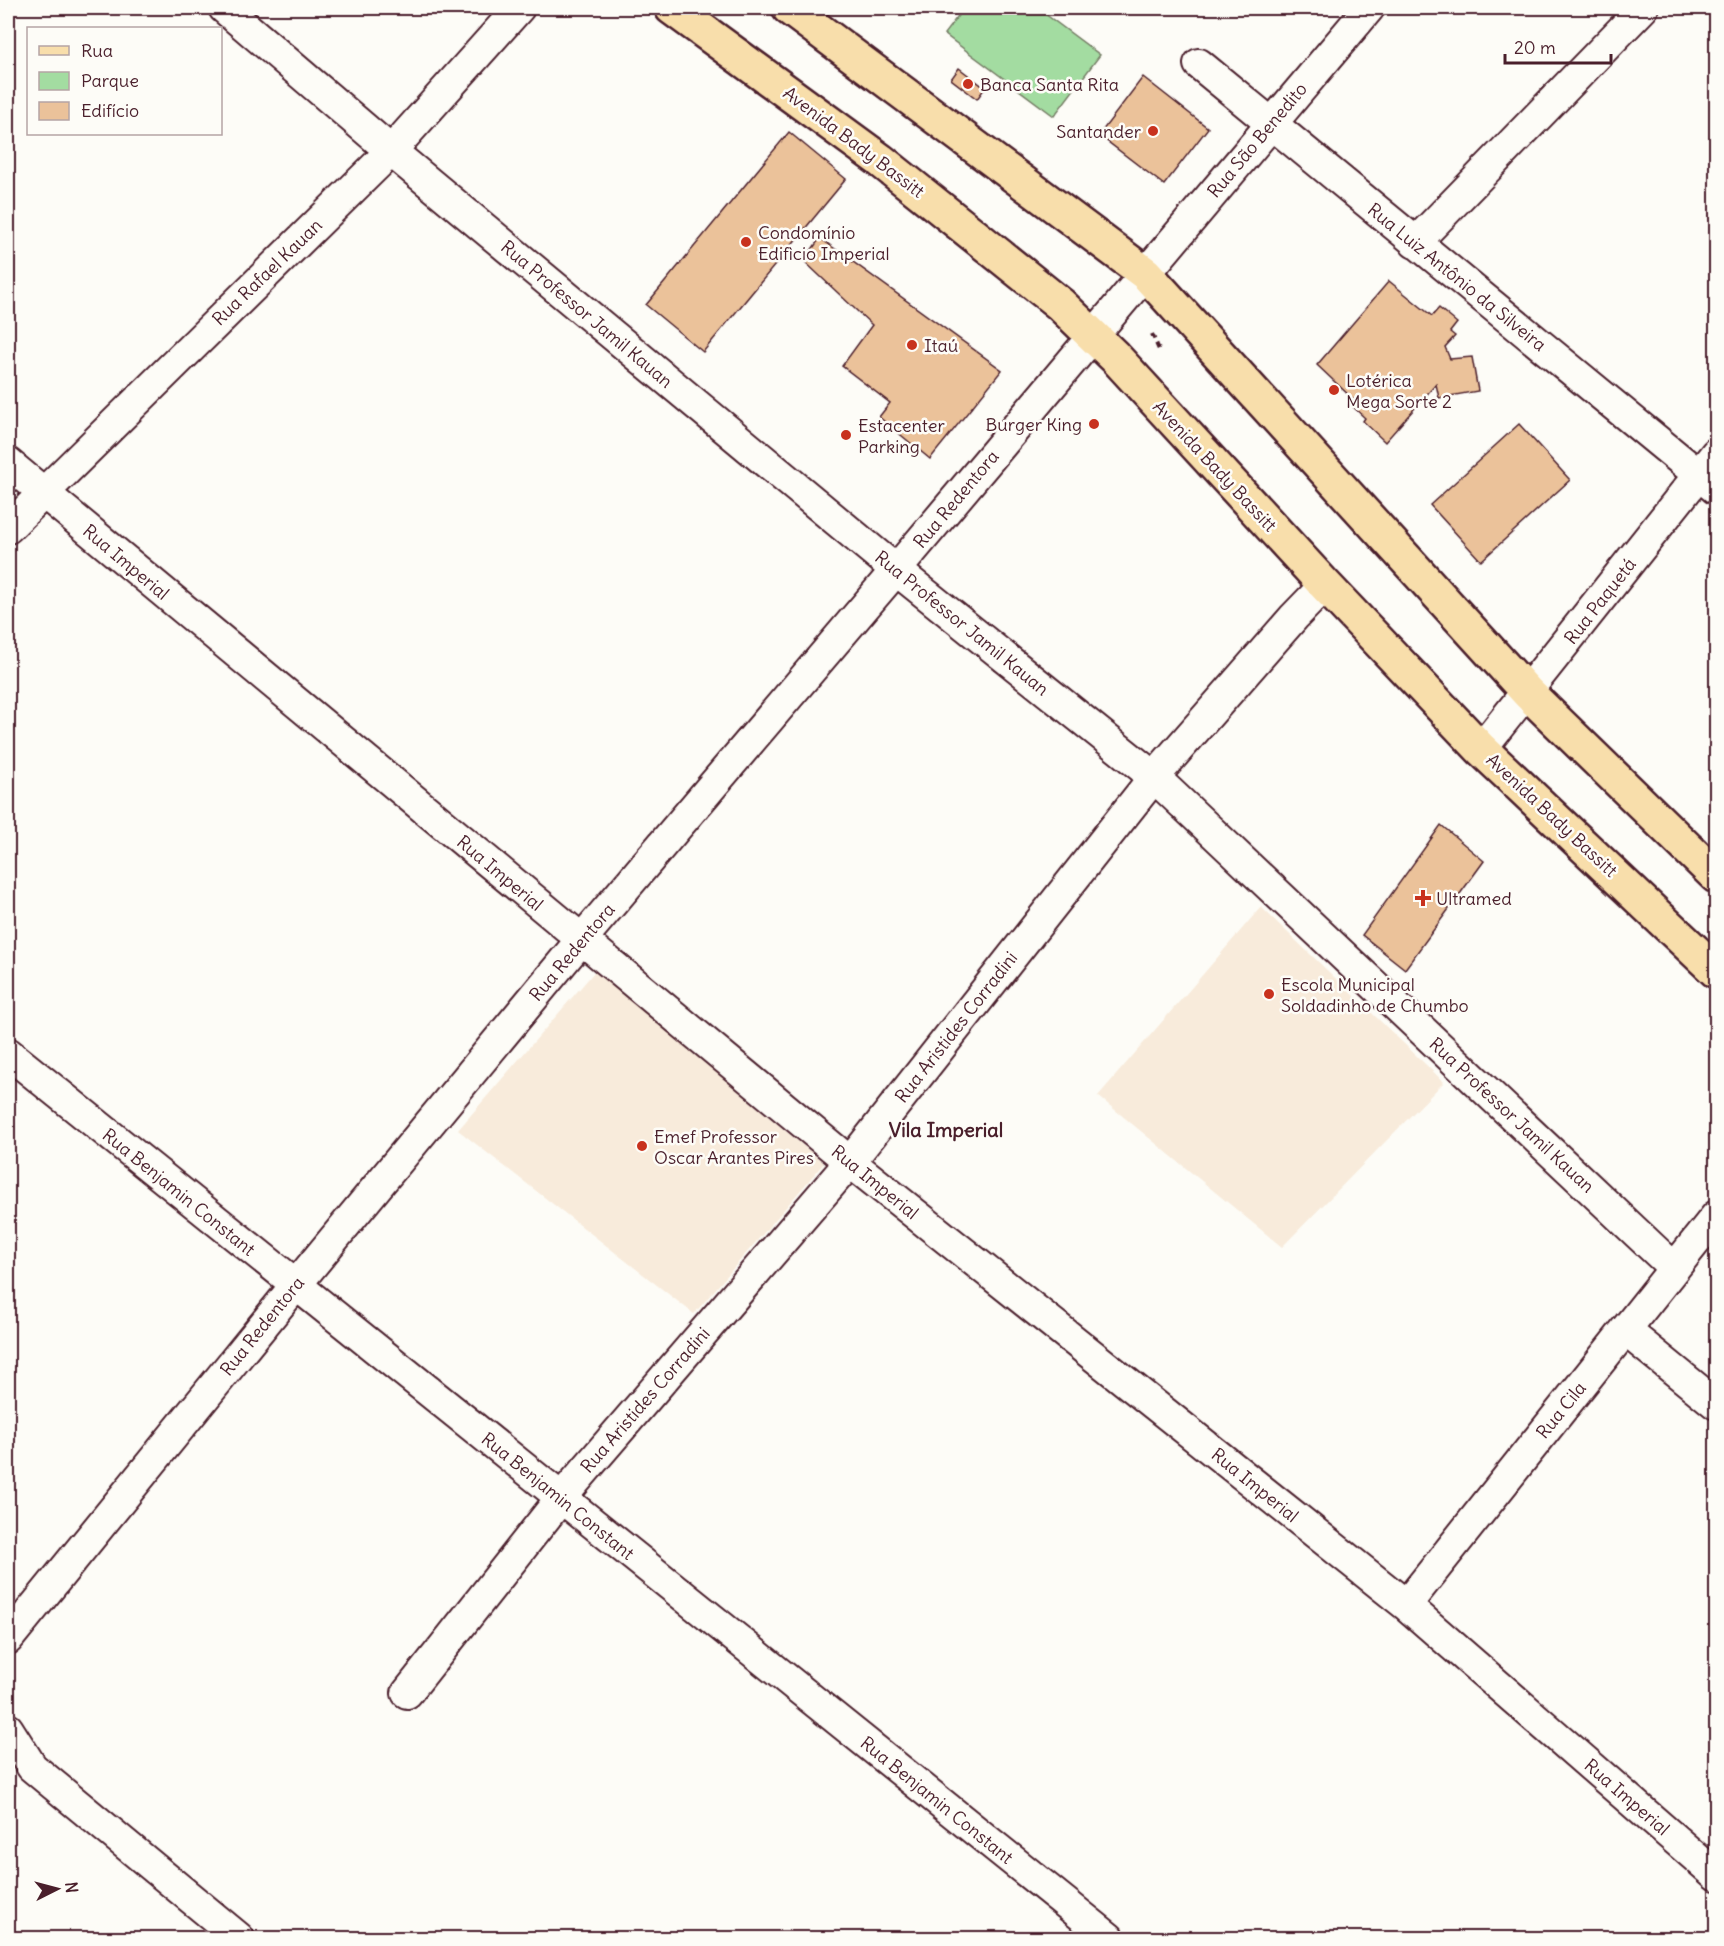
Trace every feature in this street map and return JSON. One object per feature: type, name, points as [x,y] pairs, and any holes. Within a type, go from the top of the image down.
[{"type":"main road","name":"Avenida Bady Bassitt","points":[[672,8],[880,160],[1060,304],[1094,335],[1482,749],[1716,971]]},
{"type":"main road","points":[[789,8],[1146,274],[1528,693],[1716,876]]},
{"type":"street","name":"Rua Professor Jamil Kauan","points":[[224,8],[392,151],[896,570],[1154,777],[1674,1268]]},
{"type":"street","name":"Rua Rafael Kauan","points":[[8,528],[42,492],[392,151],[519,8]]},
{"type":"street","name":"Rua São Benedito","points":[[1146,274],[1369,8]]},
{"type":"street","points":[[1415,243],[1643,8]]},
{"type":"street","name":"Rua Luiz Antônio da Silveira","points":[[1199,64],[1415,243],[1711,472]]},
{"type":"street","name":"Rua Redentora","points":[[8,1639],[295,1286],[581,940],[1146,274]]},
{"type":"street","name":"Rua Imperial","points":[[8,464],[850,1162],[1406,1605],[1716,1875]]},
{"type":"street","name":"Rua Paquetá","points":[[1482,749],[1711,472]]},
{"type":"street","name":"Rua Aristides Corradini","points":[[407,1693],[561,1498],[850,1162],[1154,777],[1294,617],[1326,585]]},
{"type":"street","name":"Rua Benjamin Constant","points":[[8,1053],[1109,1938]]},
{"type":"street","name":"Rua Cila","points":[[1406,1605],[1716,1216]]},
{"type":"street","points":[[1625,1330],[1716,1404]]},
{"type":"street","points":[[8,1730],[32,1767],[239,1938]]},
{"type":"shaded area","name":"Escola Municipal Soldadinho de Chumbo","points":[[1261,907],[1444,1082],[1282,1247],[1098,1096]]},
{"type":"shaded area","name":"Emef Professor Oscar Arantes Pires","points":[[595,971],[824,1163],[694,1314],[458,1130]]},
{"type":"green space","points":[[964,8],[1037,8],[1100,55],[1054,116],[944,34]]},
{"type":"building","name":"Banca Santa Rita","points":[[959,68],[985,88],[977,99],[951,79]]},
{"type":"building","name":"Santander","points":[[1143,77],[1208,128],[1164,185],[1099,135]]},
{"type":"building","name":"Condomínio Edifìcio Imperial","points":[[789,132],[846,179],[703,352],[646,305]]},
{"type":"building","name":"Itaú","points":[[820,238],[1002,370],[930,459],[879,417],[890,403],[842,366],[872,325],[804,261]]},
{"type":"building","points":[[1389,281],[1432,316],[1439,308],[1457,323],[1450,332],[1455,336],[1445,347],[1450,359],[1472,357],[1478,391],[1439,398],[1436,384],[1385,442],[1363,421],[1365,418],[1350,404],[1354,400],[1317,365]]},
{"type":"building","points":[[1519,424],[1570,480],[1481,561],[1430,505]]},
{"type":"building","name":"Ultramed","points":[[1441,825],[1484,861],[1405,969],[1362,935]]},
{"type":"place","name":"Banca Santa Rita","points":[[968,84]]},
{"type":"place","name":"Santander","points":[[1153,131]]},
{"type":"place","name":"Condomínio Edifìcio Imperial","points":[[746,242]]},
{"type":"place","name":"Itaú","points":[[912,345]]},
{"type":"place","name":"Lotérica Mega Sorte 2","points":[[1334,390]]},
{"type":"place","name":"Burger King","points":[[1094,424]]},
{"type":"place","name":"Estacenter Parking","points":[[846,435]]},
{"type":"place","name":"Ultramed","points":[[1423,898]]},
{"type":"place","name":"Escola Municipal Soldadinho de Chumbo","points":[[1269,994]]},
{"type":"place","name":"Emef Professor Oscar Arantes Pires","points":[[642,1146]]},
{"type":"district","name":"Vila Imperial","points":[[946,1129]]}]
